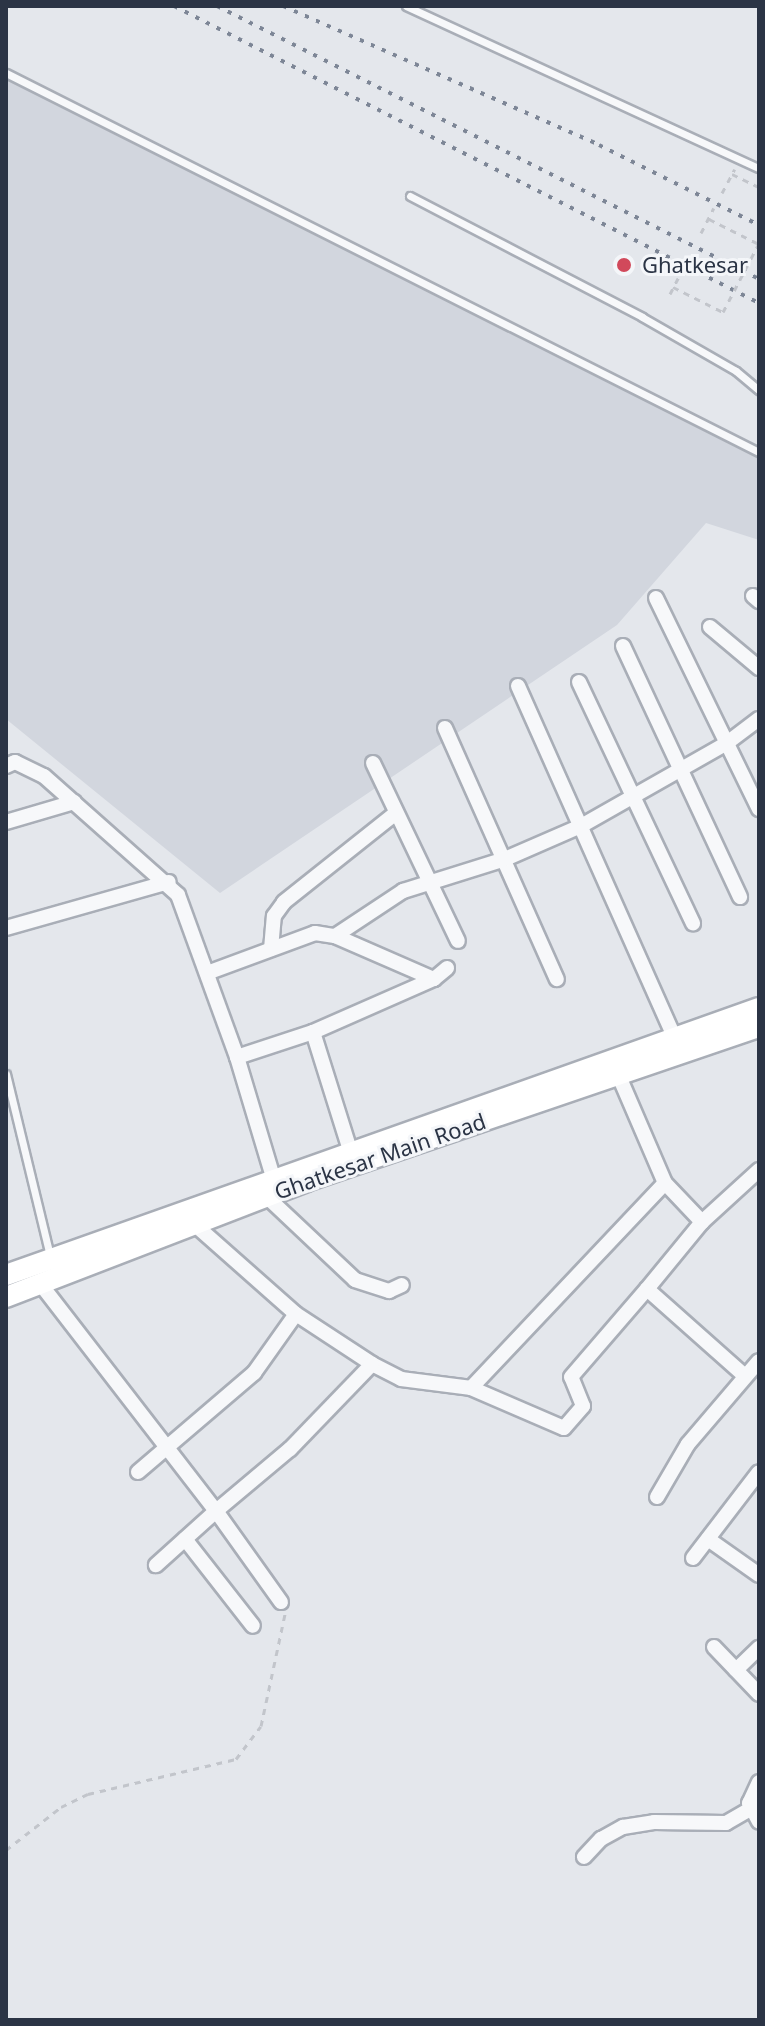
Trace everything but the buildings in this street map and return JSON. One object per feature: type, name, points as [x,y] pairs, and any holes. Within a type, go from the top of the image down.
[{"type":"main road","name":"Ghatkesar Main Road","points":[[6,1297],[41,1269],[269,1186],[616,1067],[675,1039],[759,1008]]},
{"type":"main road","name":"Ghatkesar Main Road","points":[[6,1275],[41,1269],[193,1223],[350,1150],[616,1067],[759,1027]]},
{"type":"street","points":[[656,598],[759,809]]},
{"type":"street","points":[[710,627],[759,668]]},
{"type":"street","points":[[623,646],[740,897]]},
{"type":"street","points":[[579,682],[693,923]]},
{"type":"street","points":[[518,686],[675,1039]]},
{"type":"street","points":[[335,936],[403,891],[505,859],[581,826],[727,743],[759,719]]},
{"type":"street","points":[[445,728],[557,979]]},
{"type":"street","points":[[6,766],[15,762],[30,766],[169,882],[207,973],[237,1057],[269,1186],[355,1280],[389,1291],[402,1285]]},
{"type":"street","points":[[373,763],[427,882],[458,941]]},
{"type":"street","points":[[6,822],[74,802]]},
{"type":"street","points":[[271,949],[274,916],[284,902],[396,813]]},
{"type":"street","points":[[6,928],[169,882]]},
{"type":"street","points":[[207,973],[315,933],[335,936],[434,979]]},
{"type":"street","points":[[237,1057],[313,1032],[434,979],[447,968]]},
{"type":"street","points":[[313,1032],[350,1150]]},
{"type":"street","points":[[616,1067],[665,1183],[702,1222]]},
{"type":"street","points":[[193,1223],[296,1314],[372,1364],[401,1379],[471,1388],[554,1426],[570,1426],[583,1406],[571,1377],[702,1222],[759,1170]]},
{"type":"street","points":[[471,1388],[665,1183]]},
{"type":"street","points":[[41,1269],[166,1447],[281,1602]]},
{"type":"street","points":[[647,1289],[745,1376]]},
{"type":"street","points":[[138,1472],[254,1373],[296,1314]]},
{"type":"street","points":[[657,1497],[688,1444],[759,1361]]},
{"type":"street","points":[[156,1565],[290,1449],[372,1364]]},
{"type":"street","points":[[693,1558],[759,1472]]},
{"type":"street","points":[[185,1539],[253,1626]]},
{"type":"street","points":[[708,1539],[759,1575]]},
{"type":"street","points":[[714,1647],[759,1694]]},
{"type":"street","points":[[736,1670],[759,1648]]},
{"type":"street","points":[[584,1857],[601,1839],[623,1827],[654,1822],[726,1823],[750,1809],[759,1782]]},
{"type":"street","points":[[750,1809],[759,1822]]},
{"type":"lane","points":[[406,6],[759,168]]},
{"type":"lane","points":[[6,73],[759,452]]},
{"type":"lane","points":[[410,196],[642,317],[736,371],[759,390]]},
{"type":"lane","points":[[6,1074],[41,1269]]},
{"type":"path","points":[[722,193],[735,169]]},
{"type":"path","points":[[732,174],[759,187]]},
{"type":"path","points":[[701,233],[714,208]]},
{"type":"path","points":[[673,287],[723,312],[759,244],[709,219]]},
{"type":"path","points":[[670,294],[678,278]]},
{"type":"path","points":[[6,1850],[61,1807],[88,1794],[236,1759],[261,1726],[285,1632],[281,1602]]},
{"type":"shaded area","points":[[6,77],[759,455],[759,540],[706,523],[617,625],[220,893],[6,719]]},
{"type":"railway","points":[[174,6],[759,303]]},
{"type":"railway","points":[[217,6],[759,279]]},
{"type":"railway","points":[[283,6],[599,145],[759,225]]},
{"type":"place","name":"Ghatkesar","points":[[624,265]]}]
